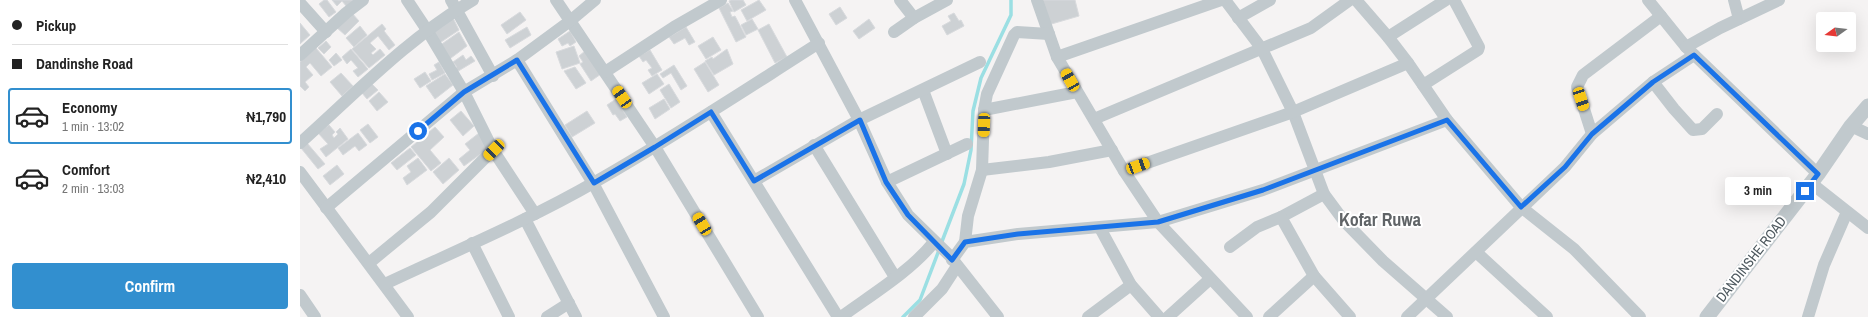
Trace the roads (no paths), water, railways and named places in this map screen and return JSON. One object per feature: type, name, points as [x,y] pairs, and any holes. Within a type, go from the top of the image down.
[{"type":"street","points":[[300,56],[346,13],[363,0]]},
{"type":"street","points":[[407,0],[427,30],[464,92],[530,216],[576,317]]},
{"type":"street","points":[[300,143],[454,5],[473,0]]},
{"type":"street","points":[[556,0],[655,147],[758,317]]},
{"type":"street","points":[[326,208],[464,92],[493,76],[517,60],[570,22],[595,0]]},
{"type":"street","points":[[605,72],[674,27],[721,0]]},
{"type":"street","points":[[795,0],[860,120],[886,182],[908,215],[953,261],[994,315]]},
{"type":"street","points":[[900,0],[914,18]]},
{"type":"street","points":[[894,32],[914,18],[947,0]]},
{"type":"street","points":[[1037,0],[1057,57],[1124,171],[1158,222],[1247,317]]},
{"type":"street","points":[[1057,57],[1221,0]]},
{"type":"street","points":[[1225,0],[1262,49],[1293,112],[1314,172],[1324,194],[1350,227],[1383,261],[1447,317]]},
{"type":"street","points":[[1238,18],[1270,0]]},
{"type":"street","points":[[1094,119],[1311,28],[1350,0]]},
{"type":"street","points":[[1356,0],[1408,63],[1447,120],[1521,207],[1574,249],[1640,317]]},
{"type":"street","points":[[1388,37],[1446,0]]},
{"type":"street","points":[[1423,85],[1478,50],[1479,47],[1454,0]]},
{"type":"street","points":[[1734,0],[1739,19]]},
{"type":"street","points":[[1407,317],[1427,300],[1521,207],[1565,167],[1592,134],[1653,82],[1690,51],[1739,19],[1779,0]]},
{"type":"street","points":[[300,3],[326,32]]},
{"type":"street","points":[[454,5],[493,76]]},
{"type":"street","points":[[1592,134],[1577,87],[1579,82],[1584,75],[1655,6],[1690,51],[1847,212],[1868,228]]},
{"type":"street","points":[[914,317],[942,289],[953,261],[965,242],[968,216],[982,170],[984,110],[990,84],[1014,35],[1017,32],[1049,34]]},
{"type":"street","points":[[385,284],[530,216],[594,183],[655,147],[819,43]]},
{"type":"street","points":[[517,60],[594,183],[664,317]]},
{"type":"street","points":[[754,181],[814,145],[860,120],[980,62]]},
{"type":"street","points":[[1124,171],[1293,112],[1408,63]]},
{"type":"street","points":[[1653,82],[1674,109],[1694,130],[1702,129],[1716,114]]},
{"type":"street","points":[[923,90],[947,154]]},
{"type":"street","points":[[984,110],[1077,92]]},
{"type":"street","name":"DANDINSHE ROAD","points":[[1706,317],[1814,178],[1851,126],[1868,106]]},
{"type":"street","points":[[711,112],[840,317],[895,277],[935,242]]},
{"type":"street","points":[[965,242],[1018,234],[1158,222],[1263,190],[1314,172],[1447,120]]},
{"type":"street","points":[[1851,126],[1868,134]]},
{"type":"street","points":[[886,182],[968,144]]},
{"type":"street","points":[[814,145],[895,277]]},
{"type":"street","points":[[369,263],[431,212],[494,150]]},
{"type":"street","points":[[982,170],[1049,162],[1112,150]]},
{"type":"street","points":[[300,172],[385,284],[408,317]]},
{"type":"street","points":[[1230,247],[1258,227],[1282,217],[1324,194]]},
{"type":"street","points":[[1808,317],[1824,265],[1847,212]]},
{"type":"street","points":[[1282,217],[1314,276],[1350,317]]},
{"type":"street","points":[[1100,228],[1131,285],[1159,317]]},
{"type":"street","points":[[472,243],[509,317]]},
{"type":"street","points":[[1476,252],[1547,317]]},
{"type":"street","points":[[1269,317],[1314,276]]},
{"type":"street","points":[[1168,317],[1210,279]]},
{"type":"street","points":[[1088,317],[1131,285]]},
{"type":"street","points":[[300,295],[316,317]]},
{"type":"street","points":[[547,317],[569,303]]},
{"type":"waterway","points":[[941,244],[964,184],[971,150],[973,111],[981,78],[1011,15],[1011,0]]},
{"type":"waterway","points":[[903,317],[920,300],[939,250]]},
{"type":"district","name":"Kofar Ruwa","points":[[1380,220]]}]
